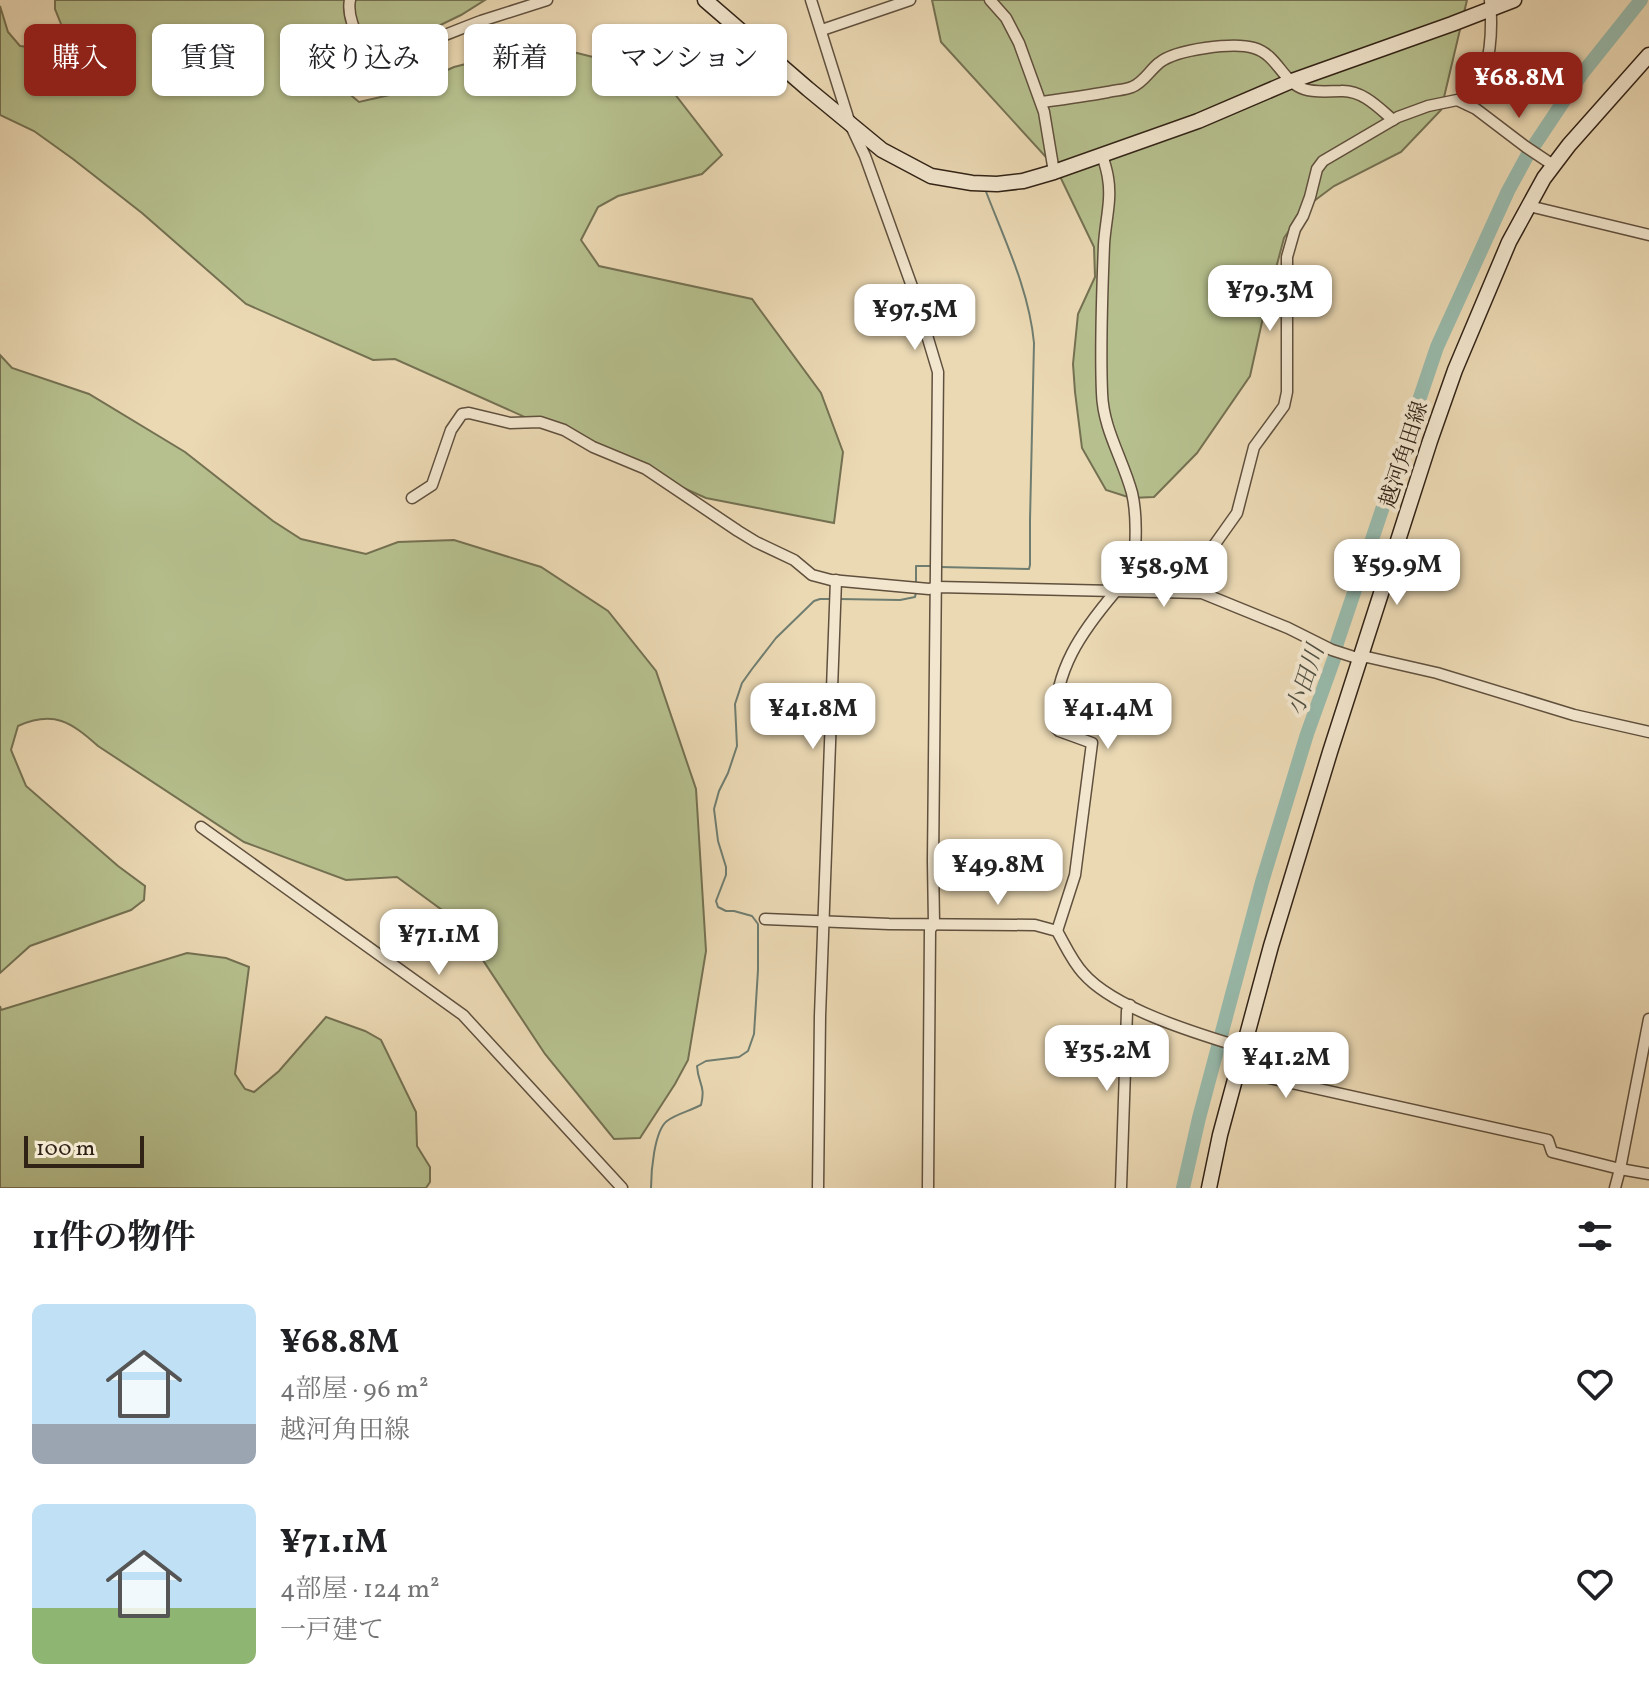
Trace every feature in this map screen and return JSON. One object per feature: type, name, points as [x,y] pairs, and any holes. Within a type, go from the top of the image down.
[{"type":"main road","points":[[705,0],[882,150],[931,176],[997,184],[1023,181],[1054,172],[1198,121],[1289,82],[1452,24],[1491,4],[1514,0]]},
{"type":"main road","name":"越河角田線","points":[[1209,1188],[1220,1135],[1271,946],[1455,370],[1509,242],[1553,165],[1649,55]]},
{"type":"street","points":[[350,0],[351,20],[361,43],[384,49],[425,42],[547,0]]},
{"type":"street","points":[[811,0],[850,124],[895,238],[938,372],[934,924],[930,930],[928,1002],[928,1188]]},
{"type":"street","points":[[822,30],[910,0]]},
{"type":"street","points":[[990,0],[1006,18],[1019,43],[1042,102],[1054,172]]},
{"type":"street","points":[[1467,104],[1477,92],[1487,65],[1491,4]]},
{"type":"street","points":[[1042,102],[1132,87],[1172,55],[1233,45],[1264,52],[1277,63],[1289,82],[1307,90],[1346,90],[1358,94],[1393,120]]},
{"type":"street","points":[[1195,592],[1210,551],[1237,513],[1254,447],[1284,406],[1287,392],[1287,257],[1295,229],[1307,207],[1317,169],[1323,161],[1393,120],[1428,106],[1457,100],[1553,165]]},
{"type":"street","points":[[1102,154],[1109,179],[1102,308],[1102,396],[1111,440],[1131,490],[1134,506],[1133,591]]},
{"type":"street","points":[[1529,206],[1649,235]]},
{"type":"street","points":[[412,498],[432,485],[451,430],[462,414],[510,423],[540,422],[564,430],[593,447],[646,469],[756,542],[794,560],[812,575],[929,589],[1195,592],[1357,658],[1367,657],[1437,673],[1574,715],[1649,732]]},
{"type":"street","points":[[818,1188],[820,1016],[836,580]]},
{"type":"street","points":[[1057,931],[1075,875],[1092,743],[1059,731],[1055,727],[1055,717],[1071,652],[1116,591]]},
{"type":"street","points":[[201,827],[463,1015],[622,1188]]},
{"type":"street","points":[[765,919],[1035,925],[1057,931],[1084,974],[1105,993],[1185,1030],[1244,1048]]},
{"type":"street","points":[[1121,1188],[1127,1011],[1130,1005]]},
{"type":"street","points":[[1615,1188],[1649,1019]]},
{"type":"street","points":[[1238,1071],[1548,1140],[1552,1152],[1649,1174]]},
{"type":"green space","points":[[55,0],[485,0],[443,24],[280,24],[280,96],[352,96],[359,102],[385,96],[448,96],[448,70],[464,64],[464,96],[576,96],[576,53],[592,57],[592,96],[676,96],[722,155],[702,174],[618,196],[598,207],[581,240],[599,266],[752,299],[821,393],[843,452],[834,523],[706,498],[395,359],[373,360],[246,304],[142,213],[73,159],[34,131],[0,115],[0,6],[8,32],[24,46],[24,96],[136,96],[136,24],[61,24]]},
{"type":"green space","points":[[932,0],[1467,0],[1441,110],[1401,152],[1334,186],[1306,207],[1284,238],[1250,376],[1197,453],[1154,497],[1131,498],[1106,490],[1082,448],[1073,364],[1078,314],[1095,277],[1094,247],[1056,168],[941,42]]},
{"type":"green space","points":[[0,355],[12,368],[89,394],[185,452],[301,539],[366,554],[398,542],[454,540],[541,567],[608,611],[656,671],[696,789],[706,951],[688,1060],[640,1138],[614,1139],[545,1054],[457,921],[397,877],[346,880],[244,842],[98,746],[79,730],[61,721],[42,719],[18,726],[11,750],[26,786],[145,886],[144,900],[131,910],[30,946],[0,973]]},
{"type":"green space","points":[[187,953],[226,958],[249,967],[235,1074],[245,1089],[254,1092],[279,1071],[326,1017],[381,1040],[416,1112],[417,1146],[430,1167],[430,1182],[426,1188],[0,1188],[0,1006],[1,1010]]},
{"type":"waterway","name":"小田川","points":[[1183,1188],[1262,882],[1307,734],[1437,347],[1527,156],[1581,75],[1641,0]]},
{"type":"waterway","points":[[940,567],[1029,569],[1030,565],[1034,343],[1021,284],[985,189]]},
{"type":"waterway","points":[[916,582],[916,566],[930,566]]},
{"type":"waterway","points":[[839,599],[900,600],[915,597],[916,592]]},
{"type":"waterway","points":[[651,1188],[654,1153],[663,1126],[667,1121],[701,1105],[702,1089],[697,1066],[706,1061],[739,1057],[748,1051],[754,1034],[758,924],[752,916],[718,907],[716,901],[726,867],[718,841],[714,809],[737,746],[735,704],[742,683],[776,638],[814,601],[833,599]]}]
